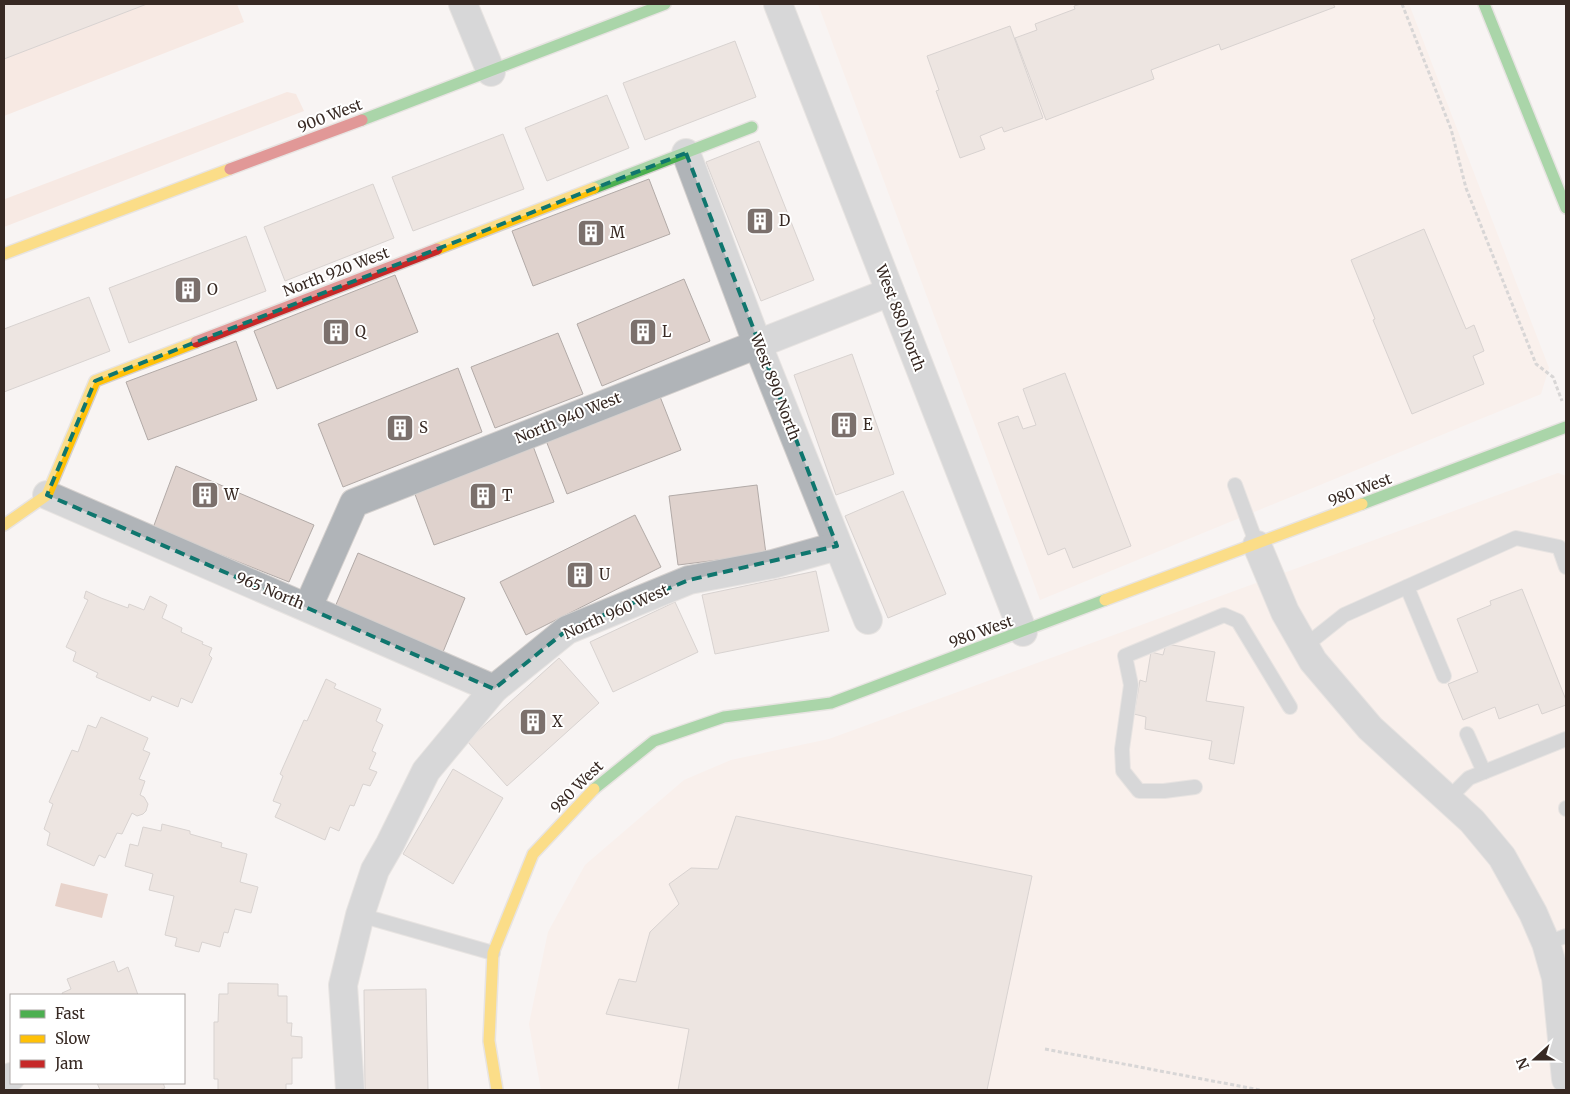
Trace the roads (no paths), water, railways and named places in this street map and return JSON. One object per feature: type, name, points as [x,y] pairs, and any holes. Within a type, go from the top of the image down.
[{"type":"main road","name":"900 West","points":[[4,254],[491,72],[666,4]]},
{"type":"main road","points":[[1484,4],[1566,208]]},
{"type":"main road","name":"North 920 West","points":[[47,495],[95,381],[752,127]]},
{"type":"main road","name":"980 West","points":[[497,1090],[488,1041],[492,953],[533,854],[599,783],[654,741],[724,717],[831,703],[1257,545],[1566,427]]},
{"type":"main road","points":[[4,525],[47,495]]},
{"type":"street","points":[[463,4],[491,72]]},
{"type":"street","name":"West 880 North","points":[[778,4],[1023,632]]},
{"type":"street","name":"West 890 North","points":[[686,153],[757,343],[868,620]]},
{"type":"street","name":"North 940 West","points":[[308,607],[354,503],[890,292]]},
{"type":"street","name":"965 North","points":[[47,495],[494,688]]},
{"type":"street","points":[[1257,545],[1285,612],[1314,661],[1370,728],[1472,821],[1502,857],[1533,913],[1556,939],[1556,978],[1566,1079]]},
{"type":"street","name":"North 960 West","points":[[350,1090],[343,985],[360,915],[375,870],[426,771],[494,688],[567,630],[689,580],[773,564],[837,546]]},
{"type":"lane","points":[[1235,485],[1257,545]]},
{"type":"lane","points":[[1305,646],[1344,616],[1516,538],[1559,547],[1566,566]]},
{"type":"lane","points":[[1406,587],[1444,676]]},
{"type":"lane","points":[[1195,787],[1164,791],[1139,790],[1123,772],[1122,749],[1131,684],[1125,656],[1224,615],[1238,621],[1290,707]]},
{"type":"lane","points":[[1466,734],[1484,772]]},
{"type":"lane","points":[[1448,799],[1469,778],[1566,739]]},
{"type":"lane","points":[[360,915],[492,953]]},
{"type":"place","name":"D","points":[[760,221]]},
{"type":"place","name":"M","points":[[591,233]]},
{"type":"place","name":"O","points":[[188,290]]},
{"type":"place","name":"Q","points":[[336,332]]},
{"type":"place","name":"L","points":[[643,332]]},
{"type":"place","name":"E","points":[[844,425]]},
{"type":"place","name":"S","points":[[400,428]]},
{"type":"place","name":"W","points":[[205,495]]},
{"type":"place","name":"T","points":[[483,496]]},
{"type":"place","name":"U","points":[[580,575]]},
{"type":"place","name":"X","points":[[533,722]]}]
